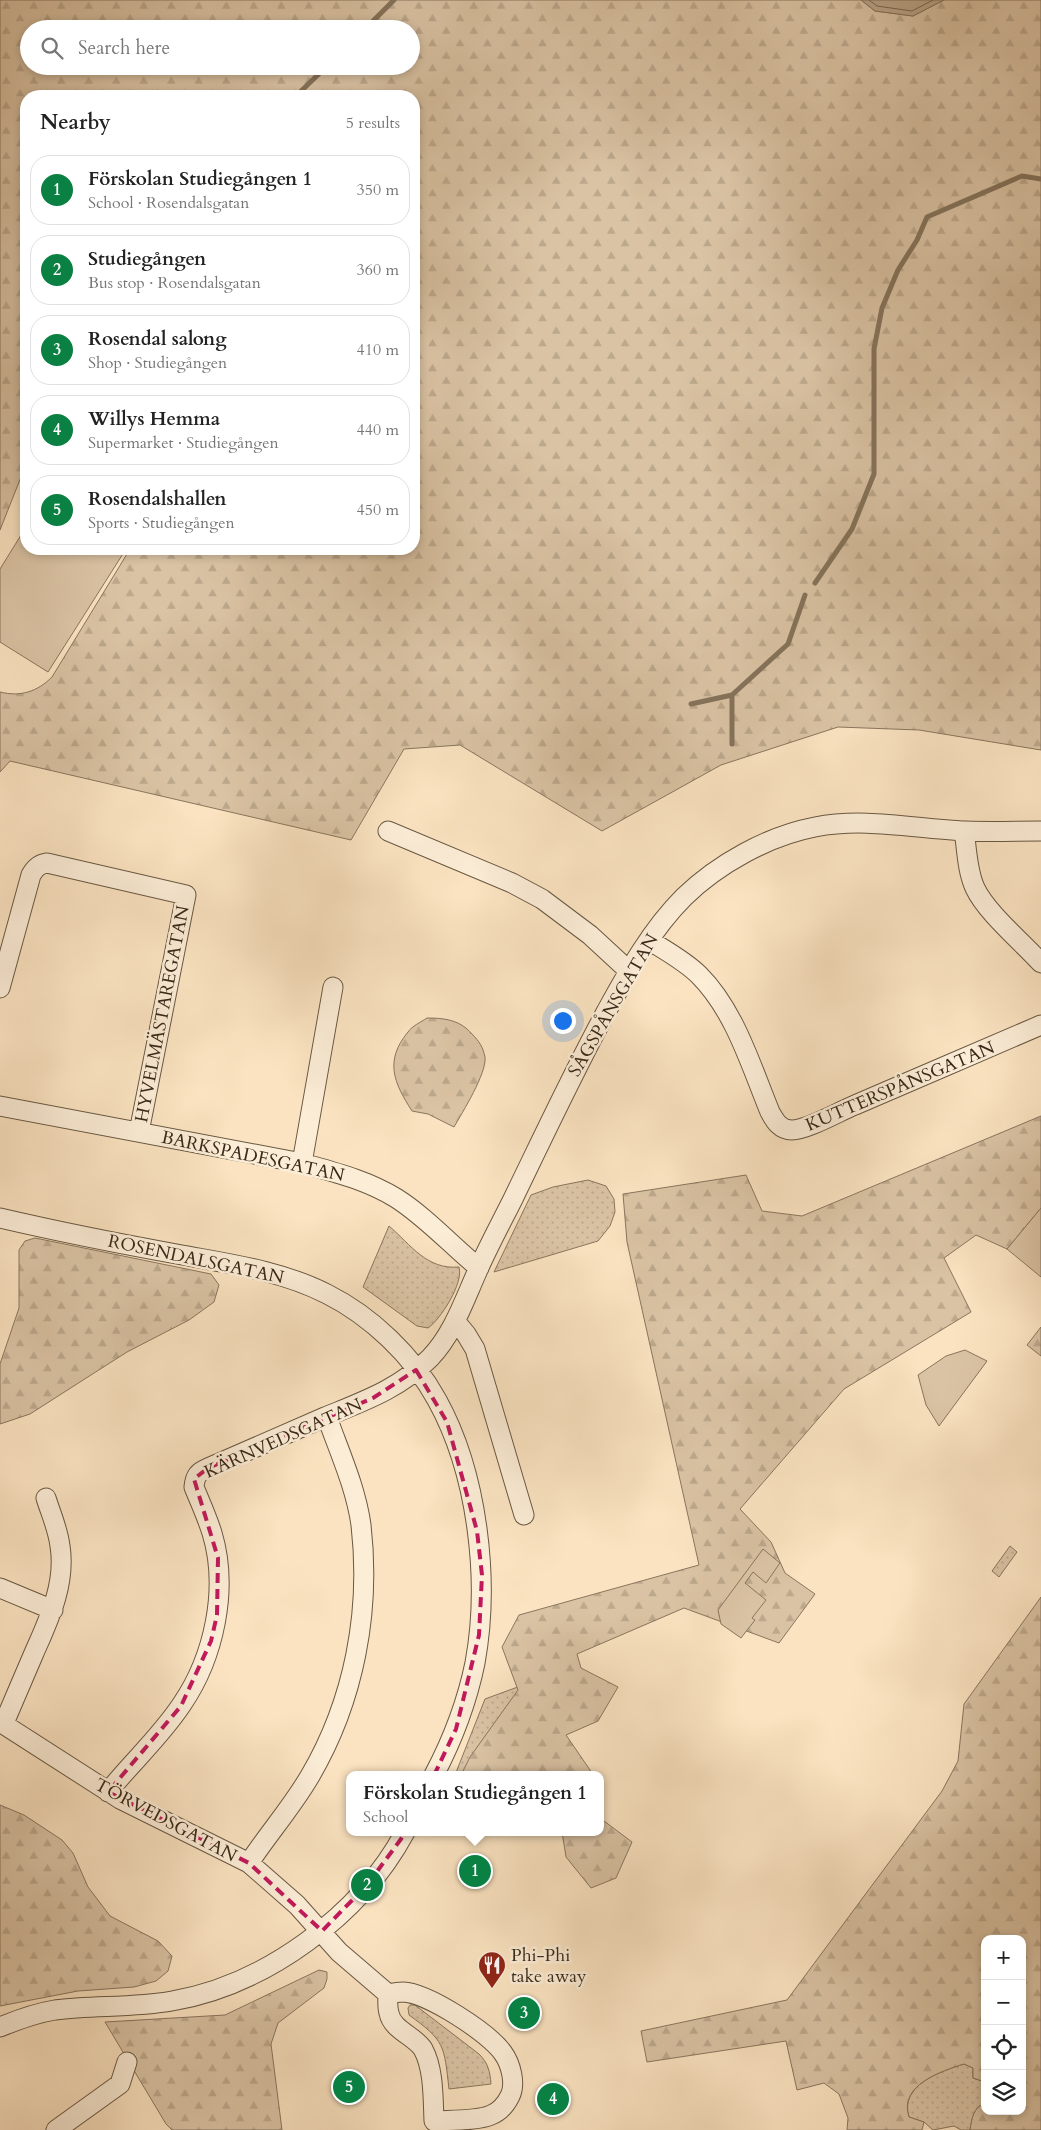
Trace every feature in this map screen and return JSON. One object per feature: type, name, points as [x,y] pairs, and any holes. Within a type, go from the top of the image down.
[{"type":"street","name":"SÅGSPÅNSGATAN","points":[[416,1370],[436,1352],[455,1321],[584,1052],[629,971],[649,940],[678,903],[705,880],[737,858],[781,837],[814,827],[844,823],[898,824],[964,831],[1041,831]]},
{"type":"street","points":[[388,831],[512,883],[542,899],[590,935],[629,971]]},
{"type":"street","points":[[964,831],[975,887],[988,906],[1041,963]]},
{"type":"street","name":"HYVELMÄSTAREGATAN","points":[[0,988],[31,875],[41,864],[47,863],[186,896],[139,1132]]},
{"type":"street","name":"KUTTERSPÅNSGATAN","points":[[649,940],[686,964],[709,986],[740,1040],[770,1112],[782,1128],[789,1130],[797,1130],[836,1114],[1041,1025]]},
{"type":"street","points":[[302,1163],[333,987]]},
{"type":"street","name":"BARKSPADESGATAN","points":[[0,1106],[302,1163],[362,1181],[396,1199],[413,1211],[479,1268]]},
{"type":"street","name":"ROSENDALSGATAN","points":[[0,1218],[92,1238],[267,1271],[298,1281],[326,1293],[349,1306],[368,1320],[416,1370],[436,1398],[455,1443],[474,1511],[482,1575],[479,1635],[471,1678],[456,1729],[436,1771]]},
{"type":"street","points":[[455,1321],[475,1349],[524,1515]]},
{"type":"street","name":"KÄRNVEDSGATAN","points":[[108,1792],[181,1706],[194,1686],[211,1641],[217,1615],[218,1558],[212,1533],[194,1487],[194,1479],[200,1472],[373,1398],[401,1382],[416,1370]]},
{"type":"street","points":[[249,1863],[309,1778],[324,1750],[351,1679],[361,1626],[363,1571],[361,1524],[355,1500],[327,1417]]},
{"type":"street","points":[[2,1723],[53,1610],[59,1589],[61,1547],[46,1498]]},
{"type":"street","points":[[0,1588],[53,1610]]},
{"type":"street","name":"TÖRVEDSGATAN","points":[[2,1723],[108,1792],[166,1823],[249,1863],[297,1905],[348,1960],[388,1994]]},
{"type":"street","points":[[0,2027],[53,2010],[171,2001],[227,1987],[260,1971],[322,1931],[358,1896],[387,1860],[402,1836]]},
{"type":"street","points":[[404,1992],[440,2004],[503,2051],[512,2075],[512,2090],[503,2106],[492,2115],[478,2118],[434,2121],[433,2097],[427,2058],[416,2040],[399,2028],[389,2015],[388,1994],[404,1992]]},
{"type":"street","points":[[56,2130],[120,2084],[127,2062]]},
{"type":"highlighted area","points":[[416,1370],[447,1422],[477,1531],[482,1575],[479,1635],[456,1729],[418,1809],[401,1839],[367,1885],[322,1931],[249,1863],[108,1792],[181,1706],[211,1641],[217,1615],[218,1558],[194,1479],[208,1468],[373,1398]]},
{"type":"green space","points":[[0,0],[861,0],[875,11],[913,16],[944,0],[1041,0],[1041,750],[919,730],[838,727],[721,765],[602,831],[460,745],[404,749],[351,840],[10,761],[0,772],[0,692],[14,694],[28,692],[52,677],[126,555],[420,555],[420,90],[20,90],[20,480],[0,530]]},
{"type":"green space","points":[[20,537],[20,555],[122,555],[48,672],[0,642],[0,569]]},
{"type":"green space","points":[[427,1018],[446,1019],[467,1029],[477,1039],[485,1057],[482,1073],[454,1127],[428,1114],[412,1111],[396,1081],[394,1062],[396,1053],[408,1032]]},
{"type":"green space","points":[[1041,1116],[1041,1208],[1007,1249],[976,1235],[944,1258],[971,1312],[844,1389],[740,1509],[771,1542],[785,1573],[815,1594],[779,1643],[684,1608],[577,1654],[581,1668],[618,1687],[598,1721],[566,1735],[590,1771],[463,1771],[470,1757],[518,1690],[502,1647],[519,1615],[699,1565],[627,1242],[623,1194],[746,1175],[762,1211],[802,1216]]},
{"type":"green space","points":[[588,1180],[606,1186],[614,1199],[615,1212],[610,1226],[598,1241],[494,1272],[531,1195],[553,1187]]},
{"type":"green space","points":[[1041,1208],[1041,1277],[1007,1249]]},
{"type":"green space","points":[[389,1226],[420,1255],[438,1265],[459,1267],[460,1274],[455,1291],[439,1317],[428,1328],[417,1326],[363,1287]]},
{"type":"green space","points":[[35,1238],[211,1274],[219,1285],[214,1302],[189,1320],[127,1352],[30,1414],[0,1424],[0,1364],[19,1308],[19,1250],[25,1241]]},
{"type":"green space","points":[[1041,1327],[1041,1356],[1027,1345]]},
{"type":"green space","points":[[965,1350],[987,1361],[939,1426],[926,1405],[918,1375],[946,1356]]},
{"type":"green space","points":[[1010,1546],[1017,1552],[999,1577],[992,1571]]},
{"type":"green space","points":[[763,1549],[780,1563],[766,1583],[753,1572],[745,1583],[766,1600],[752,1618],[755,1620],[741,1638],[721,1624],[718,1610]]},
{"type":"green space","points":[[1041,1597],[1041,2130],[970,2130],[972,2118],[981,2105],[981,2115],[1026,2115],[1026,1935],[981,1935],[981,2081],[973,2078],[973,2068],[964,2064],[934,2075],[924,2081],[910,2096],[907,2106],[909,2117],[924,2122],[922,2130],[847,2130],[848,2118],[839,2094],[824,2083],[797,2090],[786,2041],[647,2062],[641,2031],[787,2000],[942,1791],[958,1761],[964,1704]]},
{"type":"green space","points":[[556,1673],[474,1756],[464,1771],[457,1771],[485,1699]]},
{"type":"green space","points":[[0,1805],[24,1815],[62,1840],[73,1853],[88,1887],[110,1916],[158,1941],[172,1956],[168,1971],[156,1981],[134,1987],[78,1991],[0,2006]]},
{"type":"green space","points":[[604,1821],[632,1842],[616,1878],[591,1888],[566,1857],[563,1836],[604,1836]]},
{"type":"green space","points":[[319,1970],[327,1972],[324,1988],[278,2023],[271,2044],[282,2130],[172,2130],[166,2124],[105,2022],[225,2015]]},
{"type":"green space","points":[[410,2005],[415,2005],[479,2054],[488,2068],[491,2084],[449,2089],[446,2063],[441,2045],[430,2031],[409,2015],[408,2008]]},
{"type":"green space","points":[[964,2064],[973,2068],[973,2078],[981,2081],[981,2105],[972,2118],[970,2130],[961,2130],[954,2126],[933,2130],[924,2122],[909,2117],[908,2106],[910,2096],[916,2088],[924,2081]]},
{"type":"water","points":[[861,0],[944,0],[913,16],[875,11]]},
{"type":"waterway","points":[[374,20],[394,0]]},
{"type":"waterway","points":[[302,90],[318,75]]},
{"type":"waterway","points":[[815,583],[852,529],[874,474],[874,349],[882,308],[898,270],[917,240],[927,217],[1022,176],[1041,179]]},
{"type":"waterway","points":[[691,704],[732,695],[788,644],[805,595]]},
{"type":"waterway","points":[[732,695],[732,744]]},
{"type":"place","name":"Förskolan Studiegången 1","points":[[475,1871]]},
{"type":"place","name":"Studiegången","points":[[367,1885]]},
{"type":"place","name":"Phi-Phi take away","points":[[492,1989]]},
{"type":"place","name":"Rosendal salong","points":[[524,2013]]},
{"type":"place","name":"Rosendalshallen","points":[[349,2087]]},
{"type":"place","name":"Willys Hemma","points":[[553,2099]]}]
